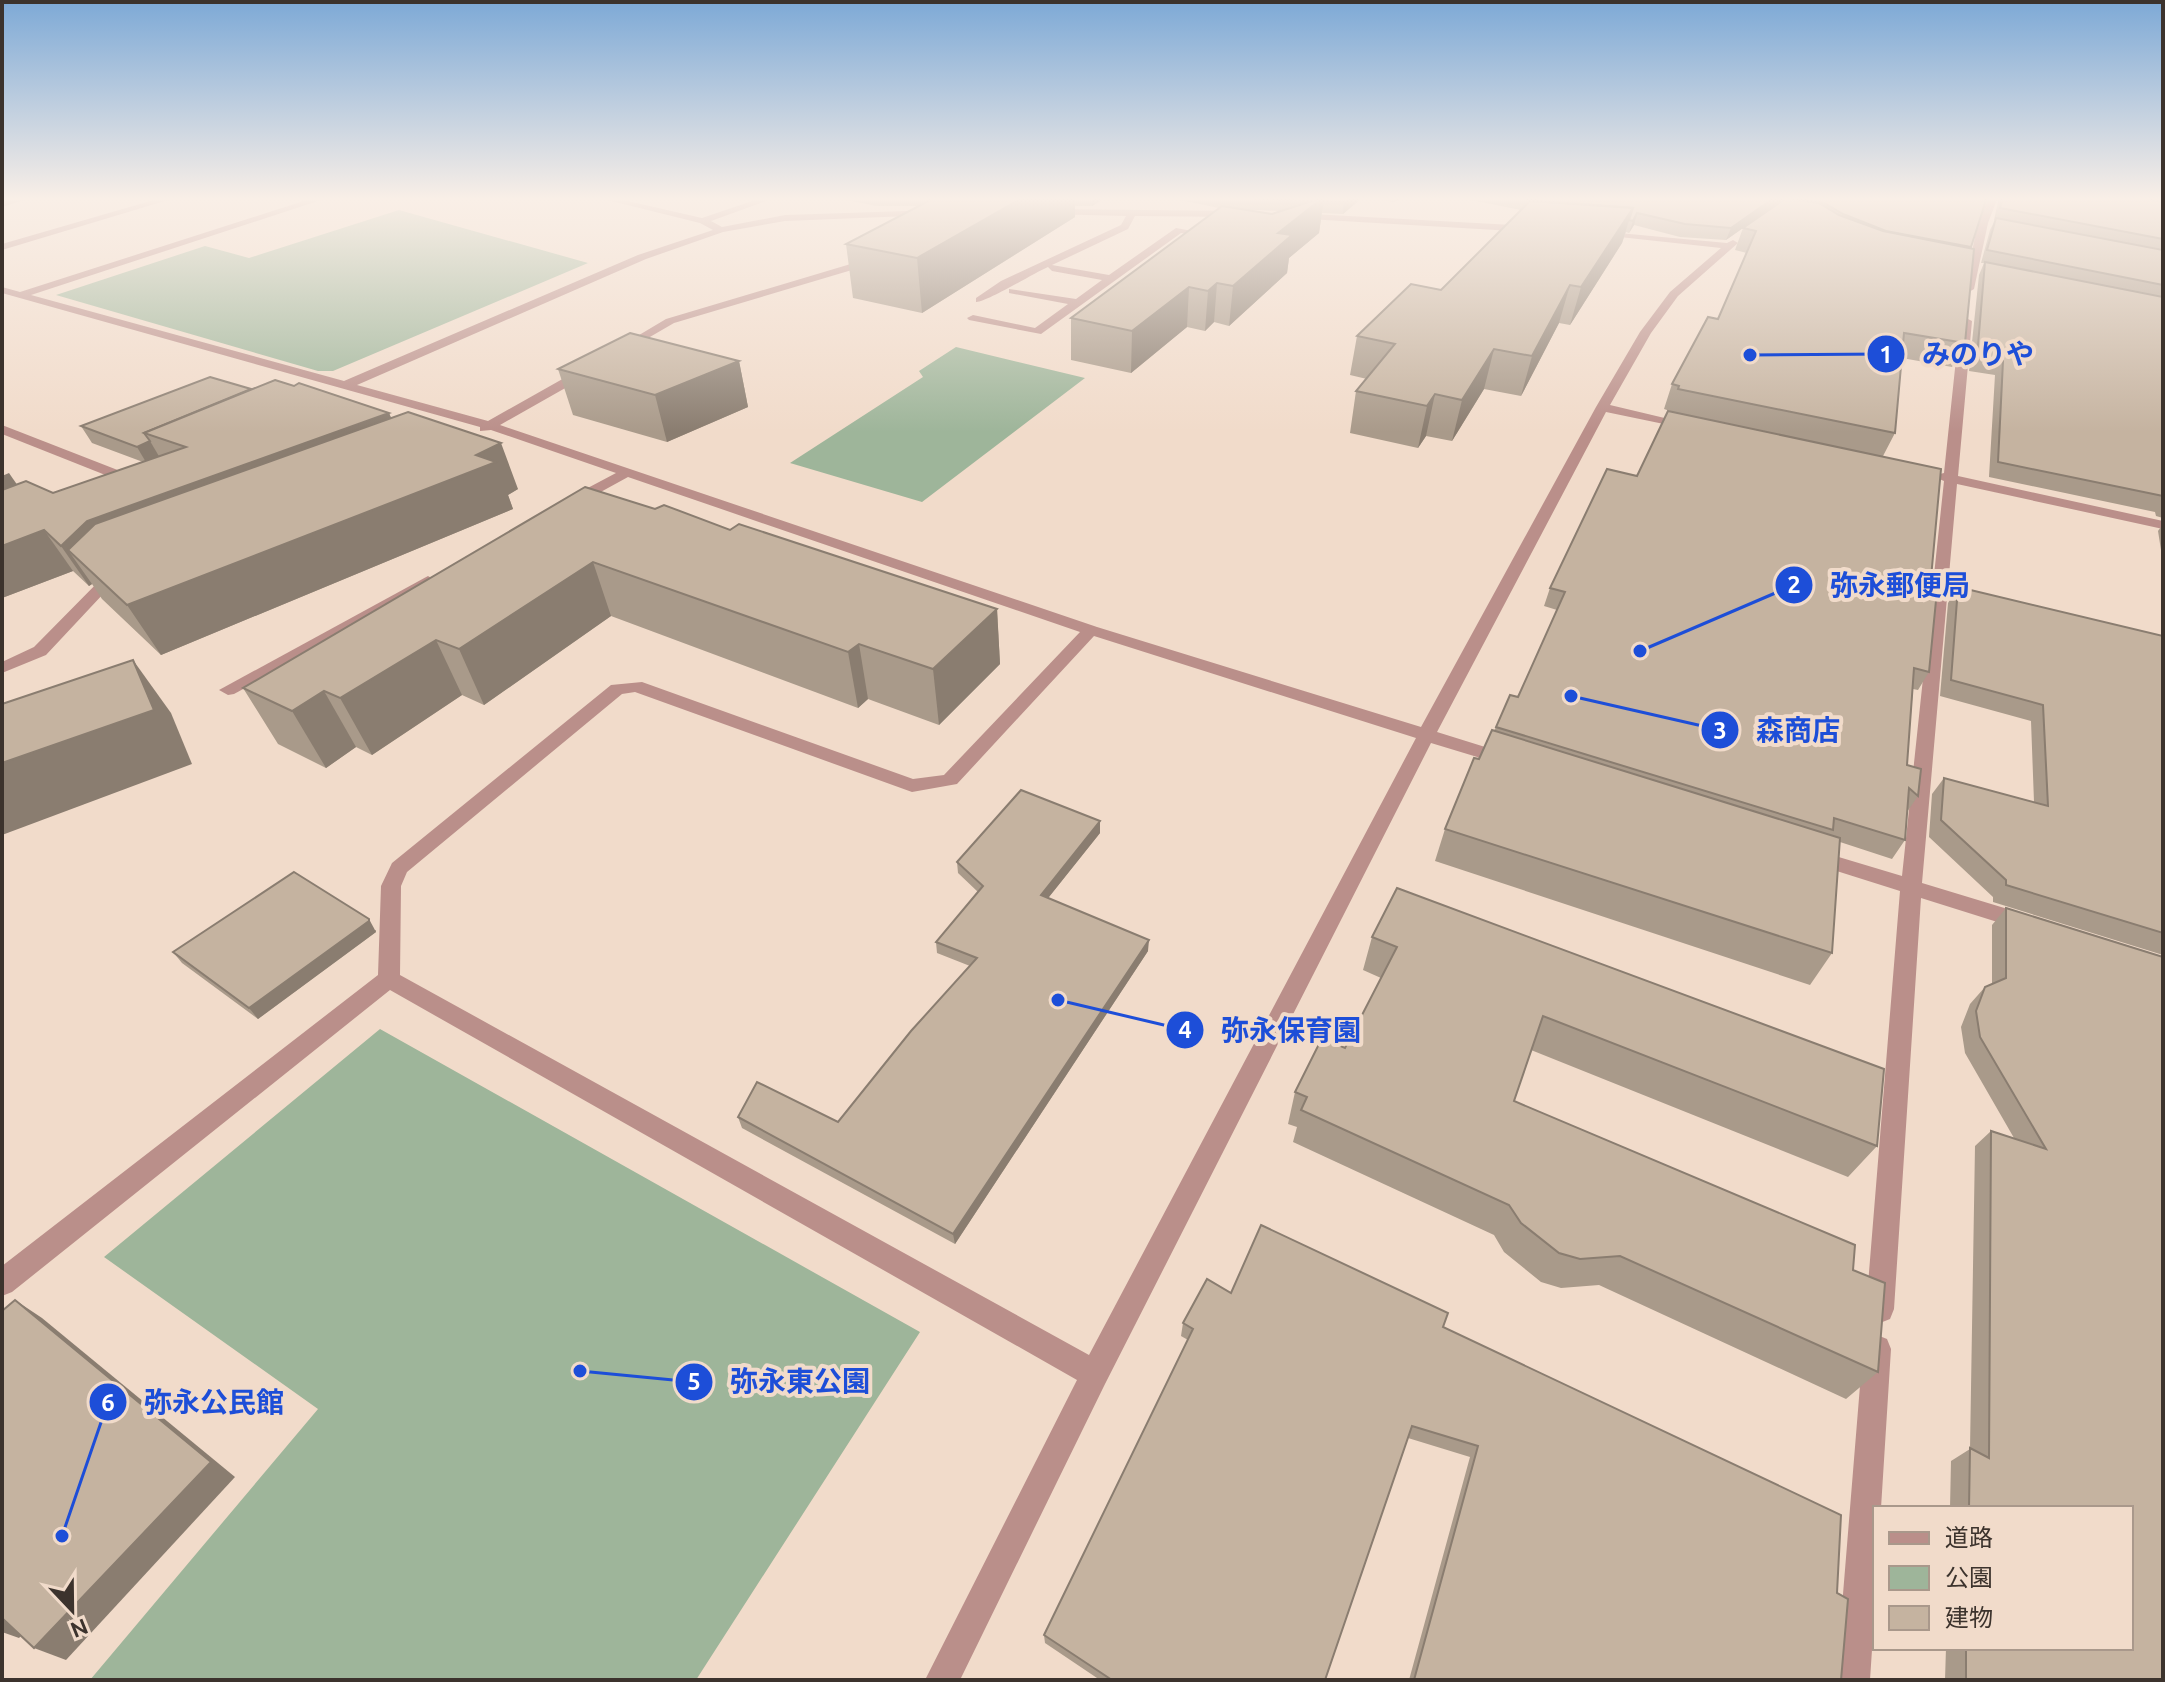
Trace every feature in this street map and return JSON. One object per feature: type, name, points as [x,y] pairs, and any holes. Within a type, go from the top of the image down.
[{"type":"street","points":[[2,300],[80,275]]},
{"type":"street","points":[[339,388],[599,275]]},
{"type":"street","points":[[615,353],[670,321],[823,275]]},
{"type":"street","points":[[980,300],[1021,275]]},
{"type":"street","points":[[1093,275],[1112,279]]},
{"type":"street","points":[[973,318],[1037,332],[1117,275]]},
{"type":"street","points":[[947,1678],[1095,1374],[1426,735],[1602,407],[1646,332],[1674,294],[1695,275]]},
{"type":"street","points":[[1853,1680],[1911,887],[1971,275]]},
{"type":"street","points":[[2,290],[339,388],[492,426],[1091,630],[1517,764]]},
{"type":"street","points":[[1013,291],[1078,303]]},
{"type":"street","points":[[462,437],[492,426],[601,361]]},
{"type":"street","points":[[1602,407],[1707,429]]},
{"type":"street","points":[[3,430],[128,479]]},
{"type":"street","points":[[558,510],[627,472]]},
{"type":"street","points":[[1919,472],[2163,525]]},
{"type":"street","points":[[114,486],[143,473]]},
{"type":"street","points":[[2,668],[40,651],[120,567]]},
{"type":"street","points":[[228,690],[448,570]]},
{"type":"street","points":[[389,979],[391,886],[399,868],[617,689],[636,686],[912,786],[950,780],[1091,630]]},
{"type":"street","points":[[1790,849],[2045,929]]},
{"type":"street","points":[[389,979],[1095,1374]]},
{"type":"street","points":[[2,1283],[389,979]]},
{"type":"green space","points":[[115,275],[559,275],[333,371],[318,371],[56,295]]},
{"type":"green space","points":[[956,347],[1085,378],[922,502],[790,463],[923,377],[919,371]]},
{"type":"green space","points":[[380,1029],[920,1332],[696,1680],[90,1680],[318,1409],[104,1257]]},
{"type":"building","points":[[1128,275],[1245,275],[1233,286],[1217,283],[1208,291],[1189,287],[1132,331],[1071,318]]},
{"type":"building","points":[[1456,275],[1589,275],[1581,287],[1570,285],[1532,356],[1494,349],[1462,400],[1435,394],[1427,406],[1356,391],[1395,344],[1357,336],[1411,284],[1441,290]]},
{"type":"building","points":[[1737,275],[1971,275],[1965,343],[1904,333],[1895,433],[1678,389],[1679,386],[1672,384],[1708,317],[1718,319]]},
{"type":"building","points":[[1984,275],[2054,275],[2163,297],[2163,496],[1998,462],[2003,361],[1977,357]]},
{"type":"building","points":[[2115,275],[2163,275],[2163,285]]},
{"type":"building","points":[[630,333],[739,361],[655,395],[558,369]]},
{"type":"building","points":[[210,377],[251,389],[144,433],[150,441],[137,447],[81,426]]},
{"type":"building","points":[[275,380],[294,386],[299,383],[389,413],[87,521],[61,546],[44,530],[2,546],[2,490],[26,481],[53,493],[186,447],[144,433]]},
{"type":"building","points":[[1668,411],[1941,469],[1931,578],[1938,580],[1929,672],[1914,668],[1907,765],[1921,769],[1918,796],[1909,788],[1905,840],[1834,818],[1833,830],[1496,727],[1510,695],[1518,697],[1565,592],[1550,588],[1607,469],[1637,476]]},
{"type":"building","points":[[408,412],[501,443],[476,455],[496,462],[127,605],[68,550],[95,524]]},
{"type":"building","points":[[585,487],[655,509],[664,505],[730,530],[739,524],[997,609],[933,669],[859,644],[848,652],[593,562],[459,649],[436,640],[340,698],[324,691],[292,711],[243,688]]},
{"type":"building","points":[[1958,587],[2163,636],[2163,933],[2006,885],[2006,880],[1941,820],[1944,778],[2048,806],[2043,705],[1951,680]]},
{"type":"building","points":[[133,660],[154,710],[2,763],[2,704]]},
{"type":"building","points":[[1492,730],[1840,838],[1832,953],[1445,829],[1474,758],[1479,759]]},
{"type":"building","points":[[1021,790],[1100,821],[1041,895],[1149,940],[953,1234],[738,1117],[757,1082],[838,1122],[911,1031],[977,958],[936,942],[983,886],[957,862]]},
{"type":"building","points":[[294,872],[369,921],[249,1008],[173,952]]},
{"type":"building","points":[[1397,888],[1884,1069],[1877,1146],[1543,1016],[1514,1101],[1855,1245],[1853,1270],[1885,1283],[1878,1372],[1620,1256],[1580,1259],[1559,1253],[1521,1223],[1509,1205],[1301,1110],[1307,1097],[1295,1092],[1322,1038],[1345,1048],[1397,947],[1372,937]]},
{"type":"building","points":[[2006,908],[2163,957],[2163,1680],[1966,1680],[1966,1650],[2133,1650],[2133,1506],[1969,1506],[1970,1448],[1989,1458],[1991,1131],[2046,1149],[1980,1037],[1976,1011],[1985,987],[2006,978]]},
{"type":"building","points":[[1261,1225],[1448,1313],[1443,1327],[1841,1515],[1837,1593],[1848,1599],[1841,1680],[1414,1680],[1478,1446],[1412,1426],[1325,1680],[1112,1680],[1044,1635],[1193,1329],[1183,1323],[1207,1279],[1231,1293]]},
{"type":"building","points":[[15,1300],[211,1462],[34,1648],[2,1618],[2,1311]]},
{"type":"place","name":"みのりや","points":[[1750,355]]},
{"type":"place","name":"弥永郵便局","points":[[1640,651]]},
{"type":"place","name":"森商店","points":[[1571,696]]},
{"type":"place","name":"弥永保育園","points":[[1058,1000]]},
{"type":"place","name":"弥永東公園","points":[[580,1371]]},
{"type":"place","name":"弥永公民館","points":[[62,1536]]}]
